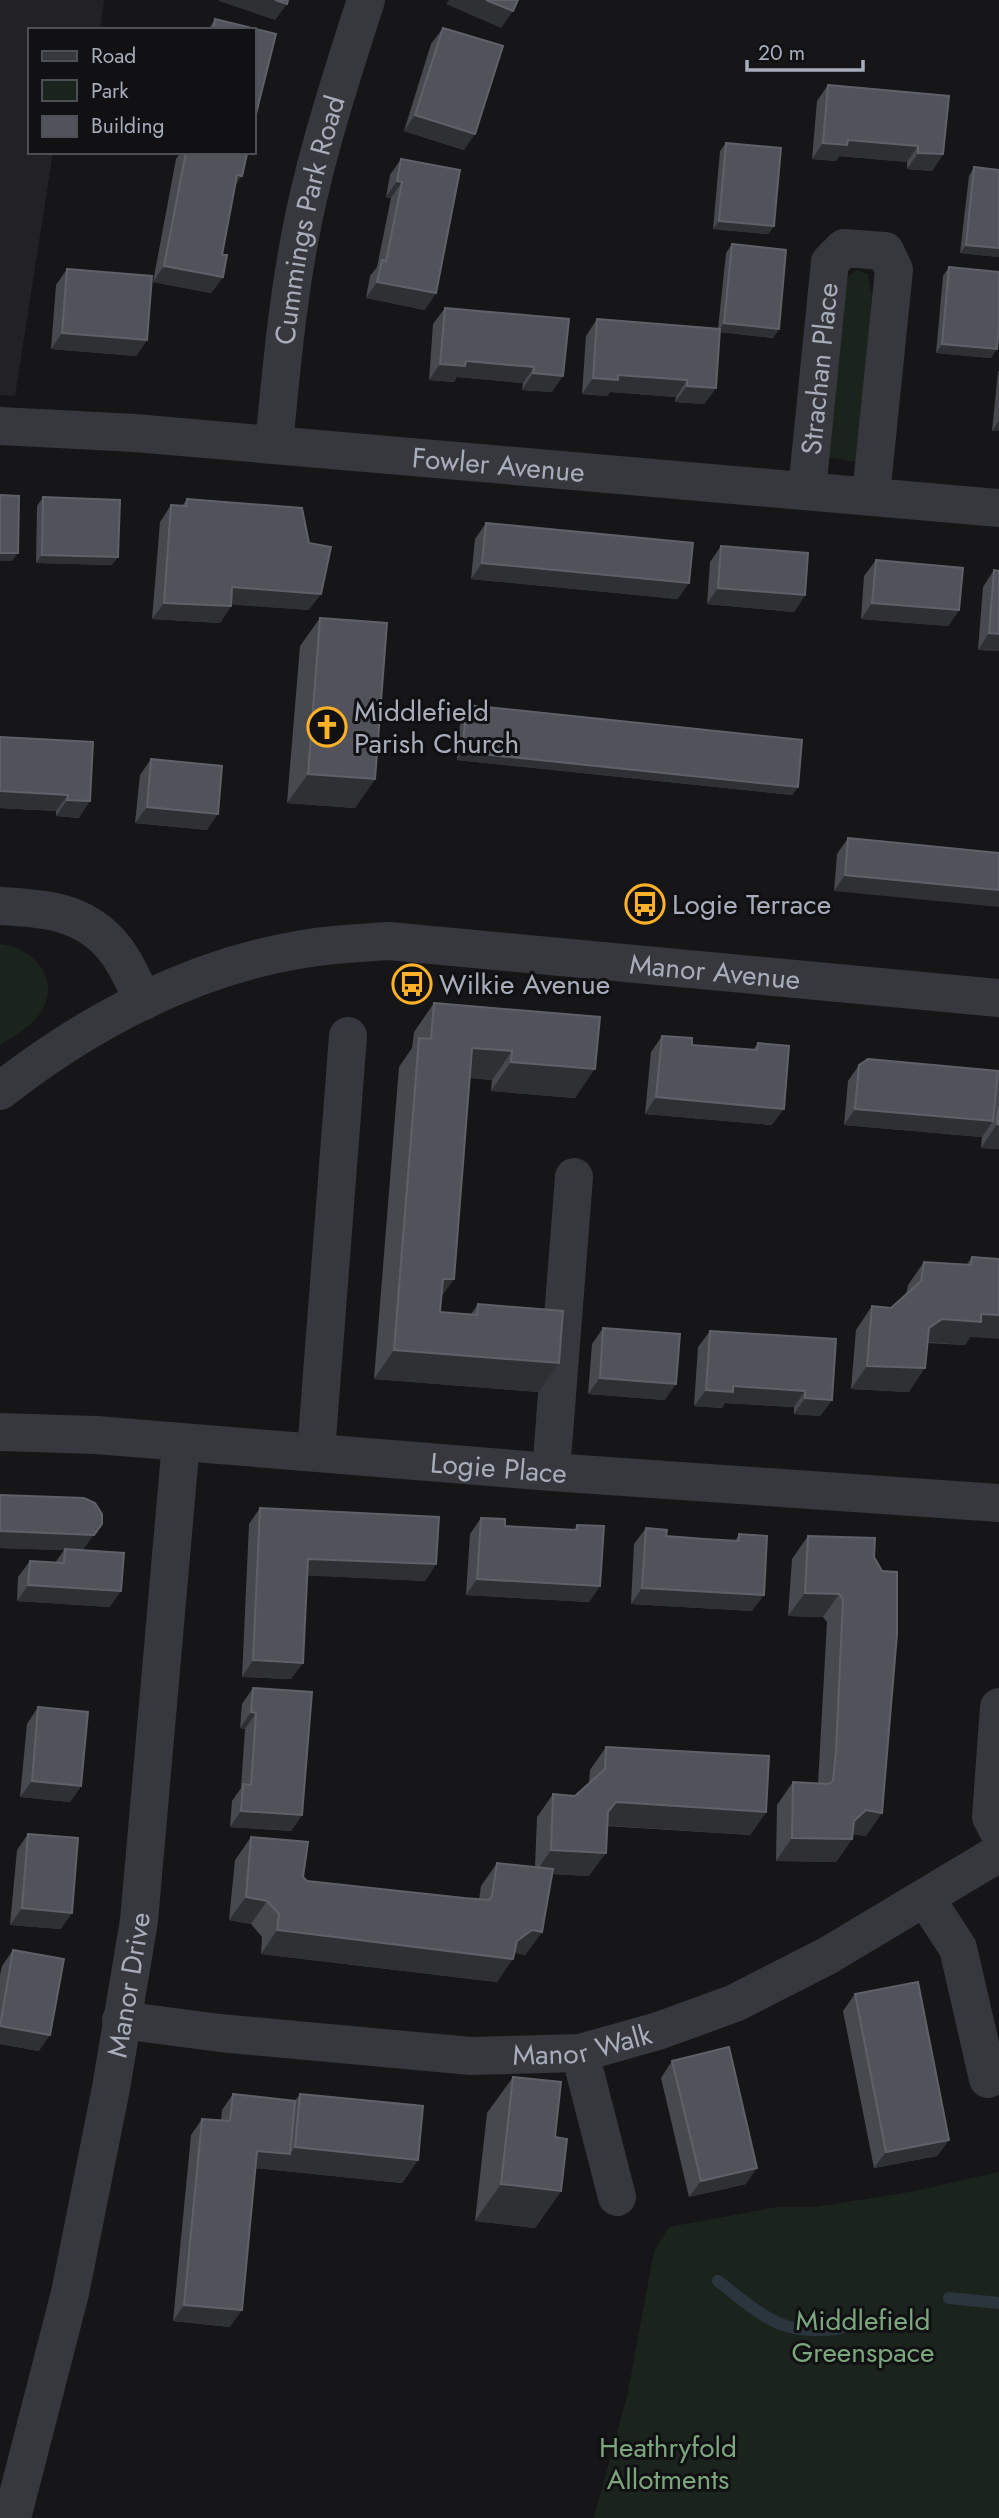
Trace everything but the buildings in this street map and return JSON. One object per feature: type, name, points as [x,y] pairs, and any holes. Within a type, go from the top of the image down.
[{"type":"street","name":"Cummings Park Road","points":[[274,445],[283,352],[310,191],[366,0]]},
{"type":"street","name":"Strachan Place","points":[[807,490],[830,262],[844,247],[885,251],[894,270],[872,495]]},
{"type":"street","name":"Fowler Avenue","points":[[0,426],[135,433],[872,495],[999,509]]},
{"type":"street","points":[[0,906],[49,909],[91,927],[115,948],[144,1001]]},
{"type":"street","name":"Manor Avenue","points":[[0,1091],[71,1040],[199,975],[303,949],[389,941],[999,998]]},
{"type":"street","points":[[316,1452],[348,1036]]},
{"type":"street","points":[[551,1472],[574,1177]]},
{"type":"street","name":"Logie Place","points":[[0,1432],[181,1442],[551,1472],[999,1503]]},
{"type":"street","name":"Manor Drive","points":[[12,2518],[70,2293],[139,1921],[181,1442]]},
{"type":"street","points":[[999,1707],[991,1816],[999,1832]]},
{"type":"street","name":"Manor Walk","points":[[121,2020],[220,2033],[471,2056],[580,2053],[658,2031],[735,2003],[827,1956],[999,1853]]},
{"type":"street","points":[[926,1899],[958,1948],[988,2079]]},
{"type":"street","points":[[580,2053],[617,2197]]},
{"type":"shaded area","points":[[0,0],[104,0],[100,28],[28,28],[28,154],[53,154],[15,396],[0,395]]},
{"type":"green space","points":[[857,270],[868,274],[872,296],[857,462],[826,457],[846,284],[849,276]]},
{"type":"green space","points":[[0,944],[12,946],[32,958],[40,966],[48,987],[47,998],[34,1021],[0,1045]]},
{"type":"green space","name":"Middlefield Greenspace","points":[[999,2172],[999,2518],[594,2518],[627,2397],[654,2252],[669,2227],[777,2207],[815,2207],[910,2192]]},
{"type":"waterway","points":[[718,2281],[774,2321],[803,2330],[841,2328]]},
{"type":"waterway","points":[[949,2298],[999,2303]]},
{"type":"place","name":"Middlefield Parish Church","points":[[327,727]]},
{"type":"place","name":"Logie Terrace","points":[[645,904]]},
{"type":"place","name":"Wilkie Avenue","points":[[412,984]]},
{"type":"park label","name":"Heathryfold Allotments","points":[[668,2463]]}]
